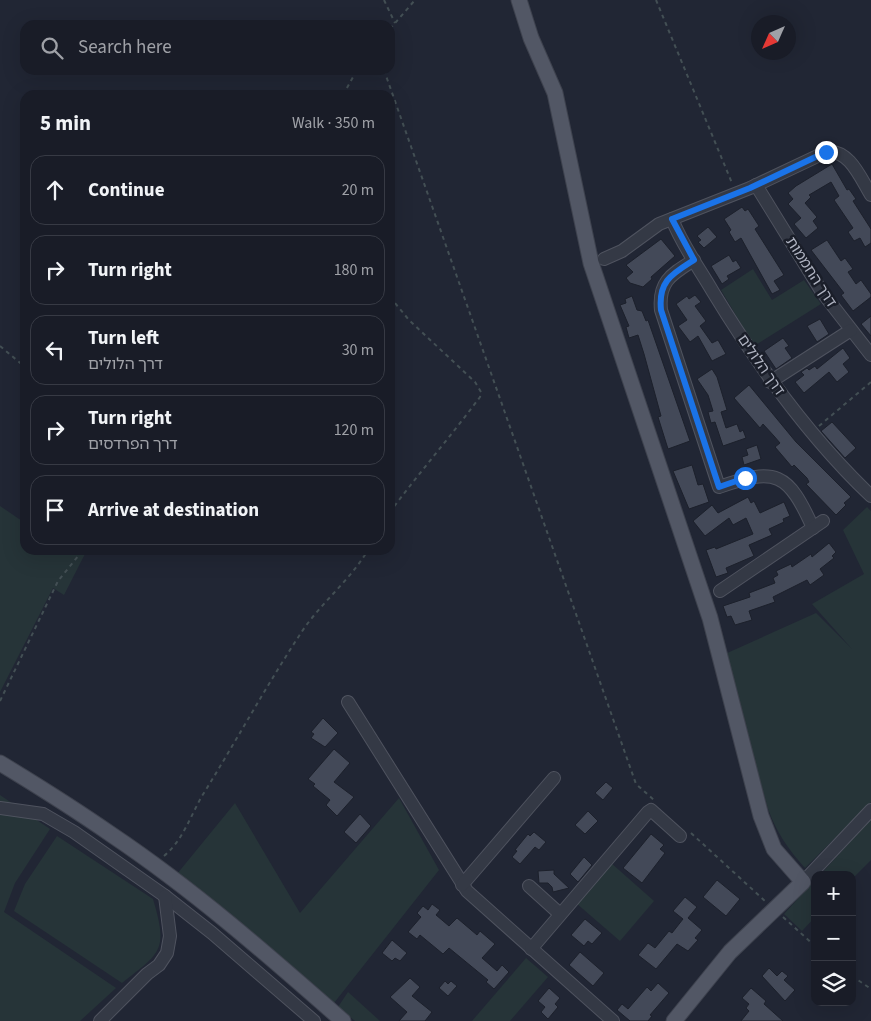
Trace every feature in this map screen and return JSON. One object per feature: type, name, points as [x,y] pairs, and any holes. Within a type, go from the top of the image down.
[{"type":"main road","points":[[519,0],[531,38],[555,93],[591,263],[710,618],[761,816],[774,849],[802,882],[730,952],[674,1021]]},
{"type":"main road","points":[[0,763],[112,835],[154,865],[251,941],[344,1021]]},
{"type":"street","points":[[604,259],[622,251],[652,228],[736,194],[820,154],[832,151],[844,156],[849,161],[871,195]]},
{"type":"street","name":"דרך החממות","points":[[756,185],[822,292],[871,355]]},
{"type":"street","name":"דרך הלולים","points":[[672,219],[694,260],[770,382],[836,462],[871,496]]},
{"type":"street","points":[[694,260],[666,280],[660,293],[661,310],[719,487],[758,474],[778,478],[794,493],[818,524],[720,591]]},
{"type":"street","points":[[770,382],[851,330]]},
{"type":"street","points":[[348,702],[462,885],[480,905],[613,1021]]},
{"type":"street","points":[[462,885],[554,778]]},
{"type":"street","points":[[0,808],[43,814],[58,821],[165,896],[314,1021]]},
{"type":"street","points":[[531,949],[648,812],[651,810],[684,833]]},
{"type":"street","points":[[802,882],[871,810]]},
{"type":"street","points":[[529,886],[560,914]]},
{"type":"street","points":[[100,1021],[147,974],[159,965],[167,953],[170,936],[165,896]]},
{"type":"path","points":[[384,0],[392,20]]},
{"type":"path","points":[[395,23],[415,0]]},
{"type":"path","points":[[656,0],[736,194]]},
{"type":"path","points":[[346,90],[354,75]]},
{"type":"path","points":[[386,75],[391,90]]},
{"type":"path","points":[[395,101],[636,784],[658,804]]},
{"type":"path","points":[[395,303],[409,320],[476,382],[481,392],[480,397],[460,424],[395,505]]},
{"type":"path","points":[[0,346],[20,363]]},
{"type":"path","points":[[812,432],[871,382]]},
{"type":"path","points":[[0,701],[58,581],[79,555]]},
{"type":"path","points":[[154,865],[177,845],[200,799],[299,635],[319,607],[358,566],[365,555]]},
{"type":"path","points":[[684,833],[811,942]]},
{"type":"path","points":[[856,979],[871,989]]},
{"type":"shaded area","points":[[753,269],[772,300],[804,280],[821,304],[754,346],[721,290]]},
{"type":"shaded area","points":[[0,506],[20,520],[20,555],[84,555],[64,595],[53,588],[0,692]]},
{"type":"shaded area","points":[[867,507],[871,511],[871,802],[805,868],[793,854],[775,826],[768,809],[725,654],[816,613],[852,649],[812,604],[864,574],[843,530]]},
{"type":"shaded area","points":[[0,795],[50,829],[15,883],[4,912],[116,988],[80,1021],[0,1021]]},
{"type":"shaded area","points":[[399,798],[439,870],[334,1003],[177,874],[235,803],[300,913]]},
{"type":"shaded area","points":[[871,819],[871,860],[856,875],[856,871],[824,871]]},
{"type":"shaded area","points":[[57,836],[153,899],[160,929],[158,948],[146,964],[122,983],[14,911],[25,884]]},
{"type":"shaded area","points":[[611,863],[654,901],[620,941],[576,903]]},
{"type":"shaded area","points":[[811,884],[811,921],[802,931],[784,914]]},
{"type":"shaded area","points":[[526,958],[548,977],[510,1021],[472,1021]]},
{"type":"shaded area","points":[[348,992],[380,1021],[355,1021],[338,1007]]},
{"type":"building","points":[[832,164],[847,190],[849,189],[856,199],[853,201],[871,229],[871,243],[865,247],[860,238],[854,241],[848,232],[853,228],[834,200],[839,196],[831,182],[809,195],[811,197],[805,203],[817,217],[813,221],[818,228],[806,238],[794,224],[801,218],[788,204],[793,199],[788,193]]},
{"type":"building","points":[[742,207],[745,211],[748,209],[759,226],[755,229],[784,275],[774,281],[780,290],[772,294],[741,238],[735,242],[729,232],[731,230],[724,219]]},
{"type":"building","points":[[708,227],[717,237],[704,248],[698,242],[701,240],[697,236]]},
{"type":"building","points":[[661,239],[675,256],[651,277],[652,279],[643,287],[630,283],[626,278],[633,272],[626,265]]},
{"type":"building","points":[[827,240],[841,261],[845,258],[853,269],[848,272],[856,284],[861,280],[871,294],[871,297],[853,311],[841,295],[844,293],[811,250]]},
{"type":"building","points":[[729,255],[733,262],[736,260],[741,268],[727,276],[729,279],[722,284],[711,266]]},
{"type":"building","points":[[695,295],[701,302],[695,306],[706,321],[700,326],[712,343],[718,340],[726,354],[712,361],[698,336],[690,342],[678,326],[687,320],[676,304],[687,296],[689,299]]},
{"type":"building","points":[[632,296],[637,310],[642,311],[646,321],[648,320],[690,441],[668,449],[658,417],[661,416],[638,335],[629,338],[626,327],[629,326],[620,305],[626,303],[625,299]]},
{"type":"building","points":[[871,316],[871,336],[861,324]]},
{"type":"building","points":[[820,319],[829,334],[817,342],[807,326]]},
{"type":"building","points":[[783,338],[789,346],[785,348],[792,358],[776,369],[764,351]]},
{"type":"building","points":[[843,348],[850,358],[843,364],[849,372],[837,382],[829,372],[804,393],[795,382],[804,375],[801,372],[815,366],[817,369]]},
{"type":"building","points":[[712,369],[717,377],[727,410],[721,412],[726,428],[737,424],[740,432],[743,430],[746,438],[723,446],[715,422],[711,423],[708,412],[713,411],[708,395],[697,379]]},
{"type":"building","points":[[749,385],[796,442],[851,497],[844,503],[846,505],[836,515],[806,484],[809,482],[807,478],[794,465],[792,467],[775,447],[780,443],[774,436],[763,424],[760,428],[734,398]]},
{"type":"building","points":[[832,422],[856,448],[845,458],[821,431]]},
{"type":"building","points":[[757,445],[761,459],[744,465],[742,457],[748,455],[746,449]]},
{"type":"building","points":[[692,465],[698,485],[703,484],[709,502],[689,509],[673,471]]},
{"type":"building","points":[[748,497],[751,503],[754,501],[760,513],[784,502],[790,516],[783,519],[784,522],[769,529],[772,535],[749,545],[754,556],[726,568],[728,573],[716,577],[706,550],[715,547],[716,549],[753,534],[746,518],[733,525],[729,518],[705,536],[693,521],[712,505],[718,513]]},
{"type":"building","points":[[829,543],[836,552],[832,556],[834,558],[820,569],[824,575],[810,585],[807,580],[773,597],[775,602],[749,611],[752,620],[735,625],[731,616],[727,617],[723,606],[750,597],[749,593],[775,583],[773,578],[778,575],[776,571],[791,564],[792,567],[811,554],[812,557]]},
{"type":"building","points":[[323,718],[338,733],[325,747],[311,738],[314,734],[311,732]]},
{"type":"building","points":[[334,749],[350,763],[334,782],[354,797],[337,816],[326,805],[330,800],[313,786],[315,784],[308,779]]},
{"type":"building","points":[[606,782],[613,788],[603,800],[595,793]]},
{"type":"building","points":[[588,811],[598,821],[585,834],[575,825]]},
{"type":"building","points":[[360,814],[371,826],[356,843],[344,832]]},
{"type":"building","points":[[534,832],[546,842],[539,850],[535,847],[520,864],[512,857],[517,851],[515,850],[528,834],[530,836]]},
{"type":"building","points":[[651,834],[664,845],[660,849],[665,853],[642,883],[623,868]]},
{"type":"building","points":[[584,857],[592,865],[578,882],[570,874]]},
{"type":"building","points":[[554,870],[554,874],[569,888],[553,892],[552,887],[548,883],[539,883],[538,871]]},
{"type":"building","points":[[717,880],[740,899],[726,916],[703,897]]},
{"type":"building","points":[[685,897],[697,907],[688,918],[702,930],[695,938],[698,940],[688,951],[677,944],[656,969],[638,955],[648,943],[655,948],[669,931],[672,933],[683,919],[673,911]]},
{"type":"building","points":[[432,904],[440,910],[436,915],[449,926],[457,918],[477,935],[480,931],[495,944],[482,958],[497,971],[502,965],[509,972],[494,989],[486,982],[488,980],[449,948],[443,954],[420,935],[417,939],[408,932],[421,917],[417,913],[423,906],[428,910]]},
{"type":"building","points":[[585,919],[602,933],[592,944],[588,941],[584,946],[571,935]]},
{"type":"building","points":[[392,940],[407,953],[400,961],[395,958],[392,961],[382,953]]},
{"type":"building","points":[[580,952],[604,973],[593,986],[569,965]]},
{"type":"building","points":[[769,968],[777,976],[782,971],[788,976],[784,980],[795,990],[785,1001],[762,976]]},
{"type":"building","points":[[410,978],[420,987],[412,996],[432,1012],[425,1021],[399,1021],[407,1012],[390,997]]},
{"type":"building","points":[[445,981],[448,984],[451,981],[457,986],[448,996],[439,988]]},
{"type":"building","points":[[658,983],[669,993],[650,1015],[652,1016],[648,1021],[630,1021],[617,1010],[622,1004],[628,1009],[647,987],[651,991]]},
{"type":"building","points":[[549,988],[560,998],[555,1004],[558,1007],[548,1019],[541,1012],[545,1007],[538,1001]]},
{"type":"building","points":[[751,988],[766,1001],[764,1004],[783,1021],[741,1021],[749,1011],[746,1008],[749,1004],[742,998]]},
{"type":"route","points":[[745,478],[719,487],[661,310],[660,293],[666,280],[694,260],[675,228],[672,219],[750,188],[826,152]]}]
